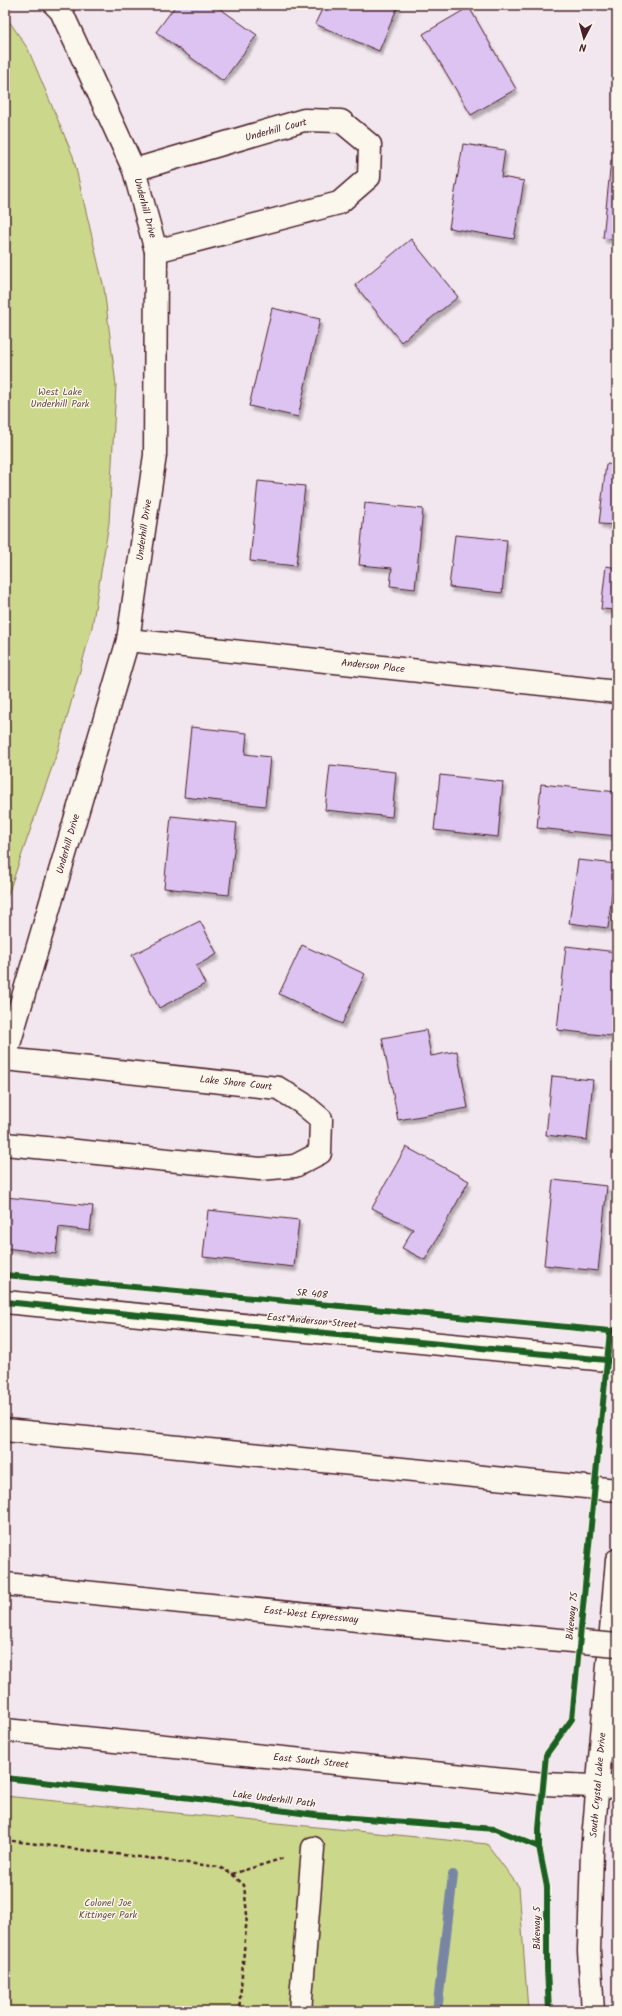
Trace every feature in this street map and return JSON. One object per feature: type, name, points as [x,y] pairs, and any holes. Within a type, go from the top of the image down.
[{"type":"main road","name":"Underhill Drive","points":[[5,1059],[128,640],[155,455],[156,251],[134,170],[61,11],[55,5]]},
{"type":"main road","name":"Underhill Court","points":[[134,170],[304,120],[341,122],[370,145],[369,177],[339,203],[156,251]]},
{"type":"main road","name":"Anderson Place","points":[[128,640],[617,692]]},
{"type":"main road","name":"Lake Shore Court","points":[[5,1059],[278,1088],[302,1103],[321,1119],[320,1153],[294,1166],[260,1169],[5,1144]]},
{"type":"main road","name":"East Anderson Street","points":[[5,1302],[617,1361]]},
{"type":"main road","points":[[5,1430],[617,1490]]},
{"type":"main road","name":"South Crystal Lake Drive","points":[[593,2011],[589,1951],[589,1908],[607,1787],[617,1560]]},
{"type":"main road","name":"East-West Expressway","points":[[5,1584],[504,1635],[617,1645]]},
{"type":"main road","name":"East South Street","points":[[5,1730],[544,1784],[607,1787]]},
{"type":"main road","points":[[300,2011],[313,1848]]},
{"type":"path","points":[[5,1840],[219,1867],[232,1874],[244,1885],[247,1915],[239,2011]]},
{"type":"path","points":[[232,1874],[313,1848]]},
{"type":"green space","name":"West Lake Underhill Park","points":[[5,15],[28,49],[73,156],[104,288],[116,385],[109,523],[92,627],[58,750],[5,903]]},
{"type":"green space","name":"Colonel Joe Kittinger Park","points":[[5,1796],[487,1844],[519,1887],[528,2011],[5,2011]]},
{"type":"building","points":[[176,5],[215,5],[257,35],[223,81],[156,32]]},
{"type":"building","points":[[324,5],[398,6],[379,51],[315,24]]},
{"type":"building","points":[[469,7],[516,89],[471,115],[423,34]]},
{"type":"building","points":[[463,144],[505,150],[501,177],[524,181],[514,239],[449,228]]},
{"type":"building","points":[[611,160],[617,161],[617,240],[603,238]]},
{"type":"building","points":[[411,239],[458,297],[401,342],[355,285]]},
{"type":"building","points":[[272,308],[320,319],[298,417],[249,406]]},
{"type":"building","points":[[606,464],[617,465],[617,525],[599,524]]},
{"type":"building","points":[[258,481],[305,486],[296,566],[250,561]]},
{"type":"building","points":[[365,503],[423,509],[415,589],[390,586],[392,568],[359,565]]},
{"type":"building","points":[[455,535],[507,540],[502,593],[449,587]]},
{"type":"building","points":[[606,566],[617,568],[617,610],[601,609]]},
{"type":"building","points":[[191,727],[247,733],[245,754],[270,757],[265,806],[184,797]]},
{"type":"building","points":[[330,765],[396,772],[392,817],[325,810]]},
{"type":"building","points":[[440,775],[503,782],[498,837],[434,830]]},
{"type":"building","points":[[541,784],[617,792],[617,836],[537,828]]},
{"type":"building","points":[[171,816],[237,823],[229,895],[164,888]]},
{"type":"building","points":[[578,860],[617,864],[617,894],[612,893],[608,928],[569,923]]},
{"type":"building","points":[[200,921],[217,954],[196,966],[205,984],[159,1008],[132,955]]},
{"type":"building","points":[[302,945],[365,974],[342,1024],[279,994]]},
{"type":"building","points":[[566,946],[617,952],[617,979],[611,1036],[557,1030]]},
{"type":"building","points":[[426,1030],[431,1056],[457,1051],[468,1108],[398,1120],[382,1038]]},
{"type":"building","points":[[552,1076],[593,1080],[587,1140],[546,1135]]},
{"type":"building","points":[[406,1147],[469,1181],[425,1260],[402,1248],[413,1229],[372,1208]]},
{"type":"building","points":[[553,1180],[607,1186],[598,1271],[544,1265]]},
{"type":"building","points":[[5,1197],[93,1206],[90,1231],[59,1227],[56,1254],[5,1248]]},
{"type":"building","points":[[208,1210],[299,1220],[294,1267],[203,1257]]},
{"type":"waterway","points":[[437,2011],[453,1875]]},
{"type":"cycle path","name":"SR 408","points":[[5,1275],[610,1331],[616,1330]]},
{"type":"cycle path","points":[[5,1302],[617,1361]]},
{"type":"cycle path","name":"Bikeway 75","points":[[549,2011],[547,1968],[547,1887],[539,1847],[539,1829],[546,1755],[572,1719],[610,1331]]},
{"type":"cycle path","name":"Lake Underhill Path","points":[[5,1778],[191,1798],[315,1815],[495,1829],[539,1847]]}]
